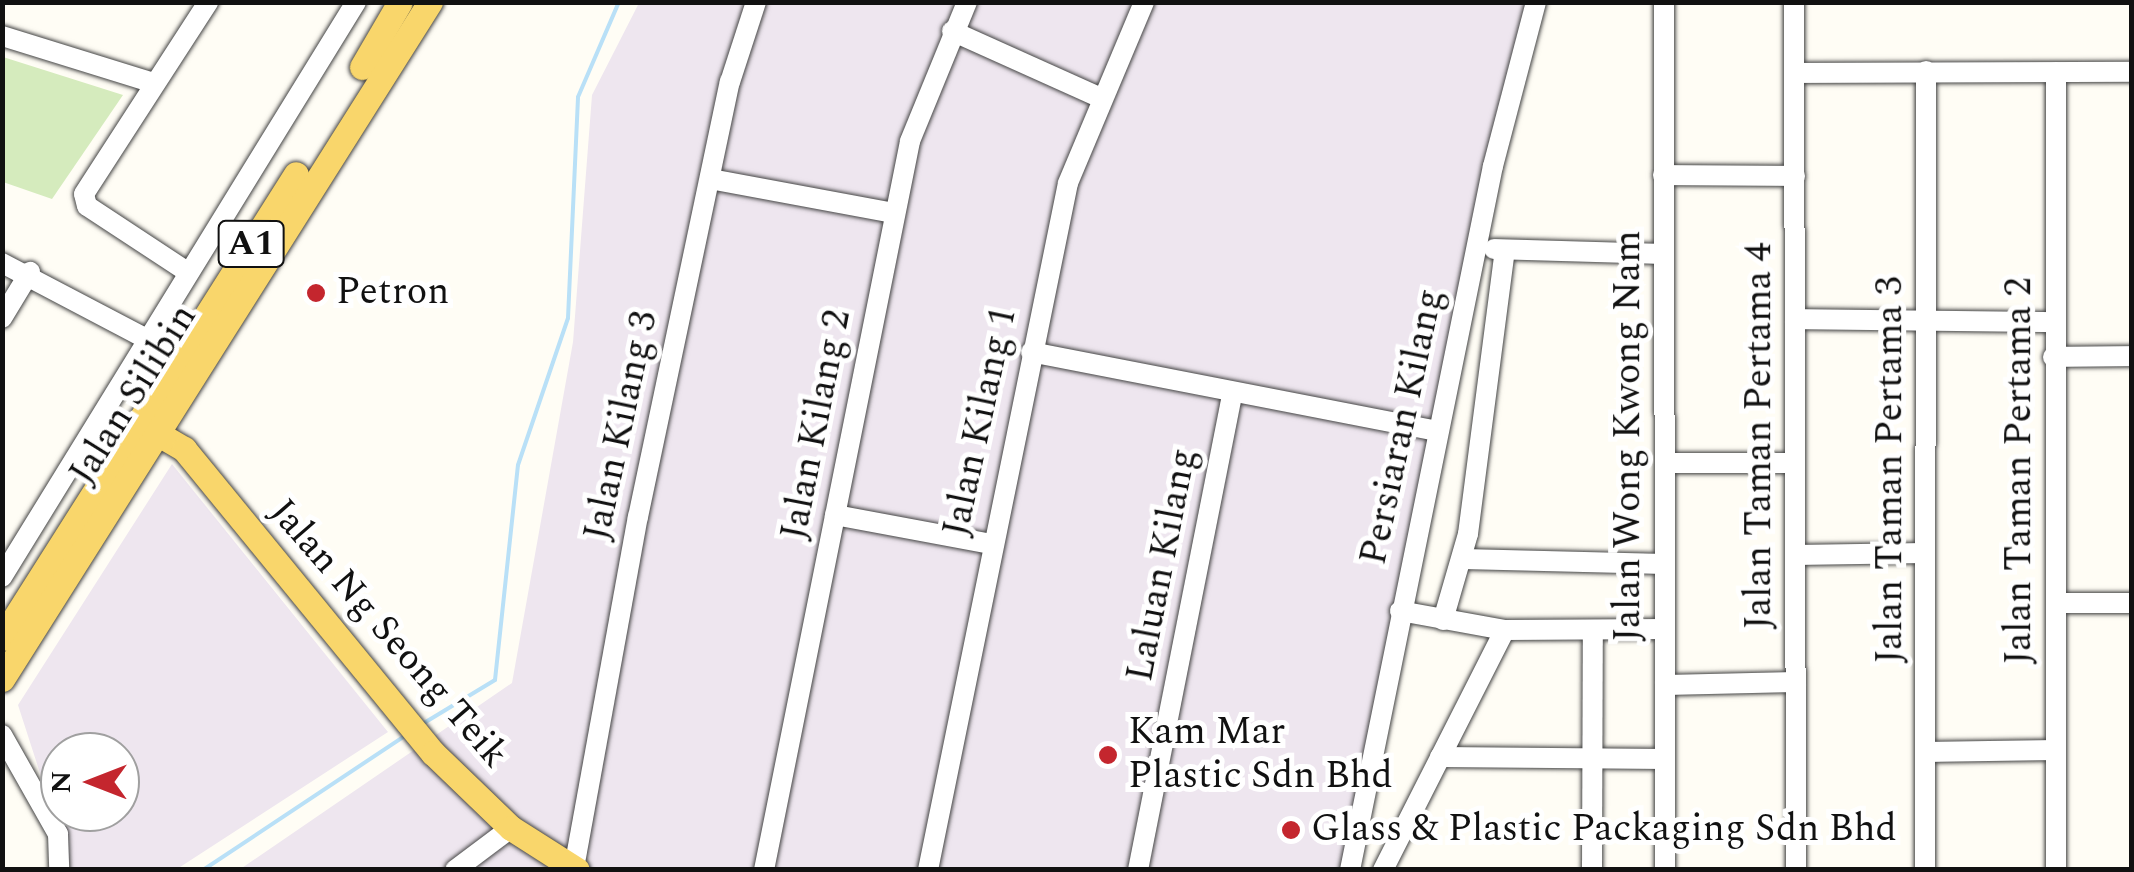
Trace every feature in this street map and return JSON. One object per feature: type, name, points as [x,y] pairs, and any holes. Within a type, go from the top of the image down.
[{"type":"main road","name":"Jalan Silibin","points":[[2,679],[131,451],[400,2]]},
{"type":"main road","points":[[393,48],[416,2]]},
{"type":"main road","name":"Jalan Silibin","points":[[159,427],[393,48],[430,2]]},
{"type":"main road","points":[[159,427],[142,425],[131,451],[163,452],[192,460],[185,384]]},
{"type":"main road","name":"Jalan Ng Seong Teik","points":[[159,427],[192,460],[434,754],[510,828],[576,869]]},
{"type":"main road","name":"Jalan Silibin","points":[[4,630],[131,451]]},
{"type":"main road","points":[[2,665],[4,630],[43,612]]},
{"type":"street","points":[[186,271],[87,206],[84,194],[208,2]]},
{"type":"street","name":"Jalan Silibin","points":[[2,577],[186,271],[356,2]]},
{"type":"street","name":"Jalan Kilang 3","points":[[576,869],[710,179],[756,2]]},
{"type":"street","name":"Jalan Kilang 2","points":[[764,870],[894,212],[924,96],[967,2]]},
{"type":"street","name":"Jalan Kilang 1","points":[[928,870],[991,544],[1068,184],[1099,97],[1144,2]]},
{"type":"street","name":"Persiaran Kilang","points":[[1350,870],[1438,430],[1536,2]]},
{"type":"street","name":"Jalan Wong Kwong Nam","points":[[1664,2],[1665,870]]},
{"type":"street","name":"Jalan Taman Pertama 4","points":[[1794,2],[1796,870]]},
{"type":"street","points":[[952,31],[1099,97]]},
{"type":"street","points":[[2,36],[154,82]]},
{"type":"street","name":"Jalan Taman Pertama 3","points":[[1925,870],[1926,72]]},
{"type":"street","name":"Jalan Taman Pertama 2","points":[[2056,72],[2056,870]]},
{"type":"street","points":[[1794,73],[2132,72]]},
{"type":"street","points":[[1663,175],[1795,176]]},
{"type":"street","points":[[710,179],[894,212]]},
{"type":"street","points":[[1478,247],[1663,254]]},
{"type":"street","points":[[1443,620],[1463,559],[1505,251]]},
{"type":"street","points":[[2,263],[30,272],[145,338]]},
{"type":"street","points":[[2,318],[30,272]]},
{"type":"street","points":[[1795,319],[2054,322]]},
{"type":"street","points":[[1031,352],[1438,430]]},
{"type":"street","points":[[2053,357],[2132,356]]},
{"type":"street","name":"Laluan Kilang","points":[[1138,870],[1233,392]]},
{"type":"street","points":[[1666,464],[1794,463]]},
{"type":"street","points":[[835,514],[991,544]]},
{"type":"street","points":[[1795,554],[1925,553]]},
{"type":"street","points":[[1463,559],[1665,564]]},
{"type":"street","points":[[2058,603],[2132,603]]},
{"type":"street","points":[[1400,611],[1506,630],[1664,629]]},
{"type":"street","points":[[1383,870],[1506,630]]},
{"type":"street","points":[[1592,870],[1594,630]]},
{"type":"street","points":[[1665,684],[1796,682]]},
{"type":"street","points":[[4,739],[58,834],[59,870]]},
{"type":"street","points":[[1925,752],[2056,750]]},
{"type":"street","points":[[1440,758],[1665,759]]},
{"type":"street","points":[[454,870],[510,828]]},
{"type":"shaded area","points":[[639,3],[1534,3],[1345,869],[239,870],[512,683],[573,342],[592,95]]},
{"type":"shaded area","points":[[172,464],[388,732],[177,869],[71,869],[59,832],[140,832],[140,732],[40,732],[40,773],[18,705]]},
{"type":"green space","points":[[3,57],[123,95],[52,199],[3,182]]},
{"type":"waterway","points":[[424,723],[495,680],[518,465],[568,318],[578,97],[619,2]]},
{"type":"waterway","points":[[203,870],[408,734]]},
{"type":"place","name":"Petron","points":[[316,293]]},
{"type":"place","name":"Kam Mar Plastic Sdn Bhd","points":[[1108,755]]},
{"type":"place","name":"Glass & Plastic Packaging Sdn Bhd","points":[[1291,830]]}]
